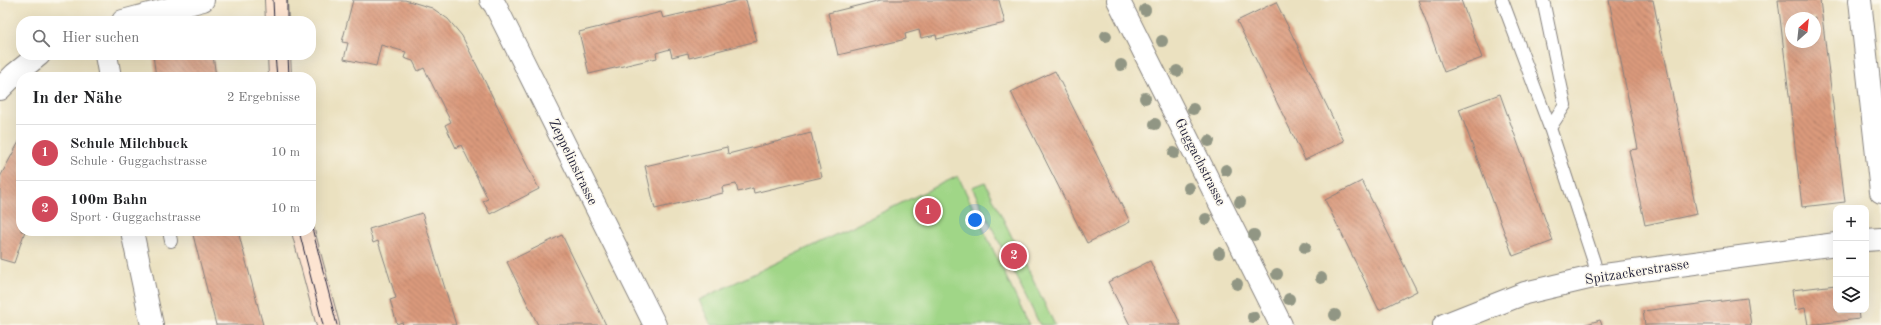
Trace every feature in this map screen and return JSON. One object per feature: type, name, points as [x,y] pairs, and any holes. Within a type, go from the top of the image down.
[{"type":"street","points":[[142,16],[203,0]]},
{"type":"street","points":[[276,0],[277,16]]},
{"type":"street","name":"Zeppelinstrasse","points":[[491,0],[495,5],[655,325]]},
{"type":"street","name":"Guggachstrasse","points":[[1118,0],[1281,325]]},
{"type":"street","points":[[1860,0],[1881,192]]},
{"type":"street","points":[[18,72],[33,60]]},
{"type":"street","points":[[107,60],[109,72]]},
{"type":"street","points":[[279,60],[280,72]]},
{"type":"street","points":[[0,89],[16,73]]},
{"type":"street","points":[[133,236],[152,325]]},
{"type":"street","points":[[304,236],[328,325]]},
{"type":"street","points":[[1869,240],[1881,238]]},
{"type":"street","name":"Spitzackerstrasse","points":[[1444,325],[1525,293],[1597,276],[1833,244]]},
{"type":"lane","points":[[1502,0],[1550,128],[1594,262],[1597,276]]},
{"type":"lane","points":[[1543,0],[1565,105],[1550,128]]},
{"type":"green space","points":[[958,176],[1029,325],[711,325],[699,300]]},
{"type":"green space","points":[[985,182],[1055,325],[1040,325],[972,187]]},
{"type":"building","points":[[353,0],[405,0],[432,8],[448,19],[462,36],[539,189],[490,214],[483,201],[488,199],[461,145],[456,148],[445,125],[451,122],[424,68],[418,71],[413,61],[404,58],[406,52],[381,45],[376,66],[344,59],[348,43],[342,42]]},
{"type":"building","points":[[740,0],[746,0],[757,41],[689,58],[688,53],[672,57],[670,49],[656,53],[657,58],[589,74],[579,32],[661,12],[663,18]]},
{"type":"building","points":[[881,0],[999,0],[1005,23],[937,39],[936,35],[921,38],[919,30],[905,34],[906,39],[838,55],[828,13]]},
{"type":"building","points":[[1418,0],[1461,0],[1482,58],[1444,72]]},
{"type":"building","points":[[1609,0],[1653,0],[1697,214],[1645,225],[1629,150],[1638,149]]},
{"type":"building","points":[[1778,0],[1820,0],[1845,202],[1802,207]]},
{"type":"building","points":[[1276,2],[1344,141],[1305,160],[1237,21]]},
{"type":"building","points":[[154,60],[214,60],[215,72],[155,72]]},
{"type":"building","points":[[1055,71],[1130,222],[1087,243],[1011,92]]},
{"type":"building","points":[[1500,94],[1553,241],[1513,256],[1459,109]]},
{"type":"building","points":[[811,133],[822,177],[754,193],[753,188],[738,192],[736,184],[722,187],[723,193],[655,209],[645,166],[727,147],[728,154]]},
{"type":"building","points":[[16,147],[16,236],[23,236],[14,263],[0,259],[0,177]]},
{"type":"building","points":[[1362,181],[1417,291],[1379,310],[1325,200]]},
{"type":"building","points":[[422,213],[456,325],[403,325],[402,322],[397,324],[390,300],[396,298],[378,241],[373,243],[369,229]]},
{"type":"building","points":[[562,235],[606,325],[538,325],[507,262]]},
{"type":"building","points":[[193,236],[239,236],[263,325],[216,325]]},
{"type":"building","points":[[1150,261],[1181,325],[1130,325],[1108,282]]},
{"type":"building","points":[[1833,285],[1833,313],[1858,313],[1859,319],[1808,325],[1805,308],[1795,310],[1792,290]]},
{"type":"building","points":[[1747,298],[1751,325],[1645,325],[1643,311]]},
{"type":"building","points":[[1600,320],[1602,325],[1583,325]]},
{"type":"tram line","points":[[273,0],[274,16]]},
{"type":"tram line","points":[[287,0],[287,16]]},
{"type":"tram line","points":[[275,60],[277,72]]},
{"type":"tram line","points":[[288,60],[289,72]]},
{"type":"tram line","points":[[300,236],[323,325]]},
{"type":"tram line","points":[[314,236],[337,325]]},
{"type":"place","name":"Schule Milchbuck","points":[[928,211]]},
{"type":"place","name":"100m Bahn","points":[[1014,256]]}]
